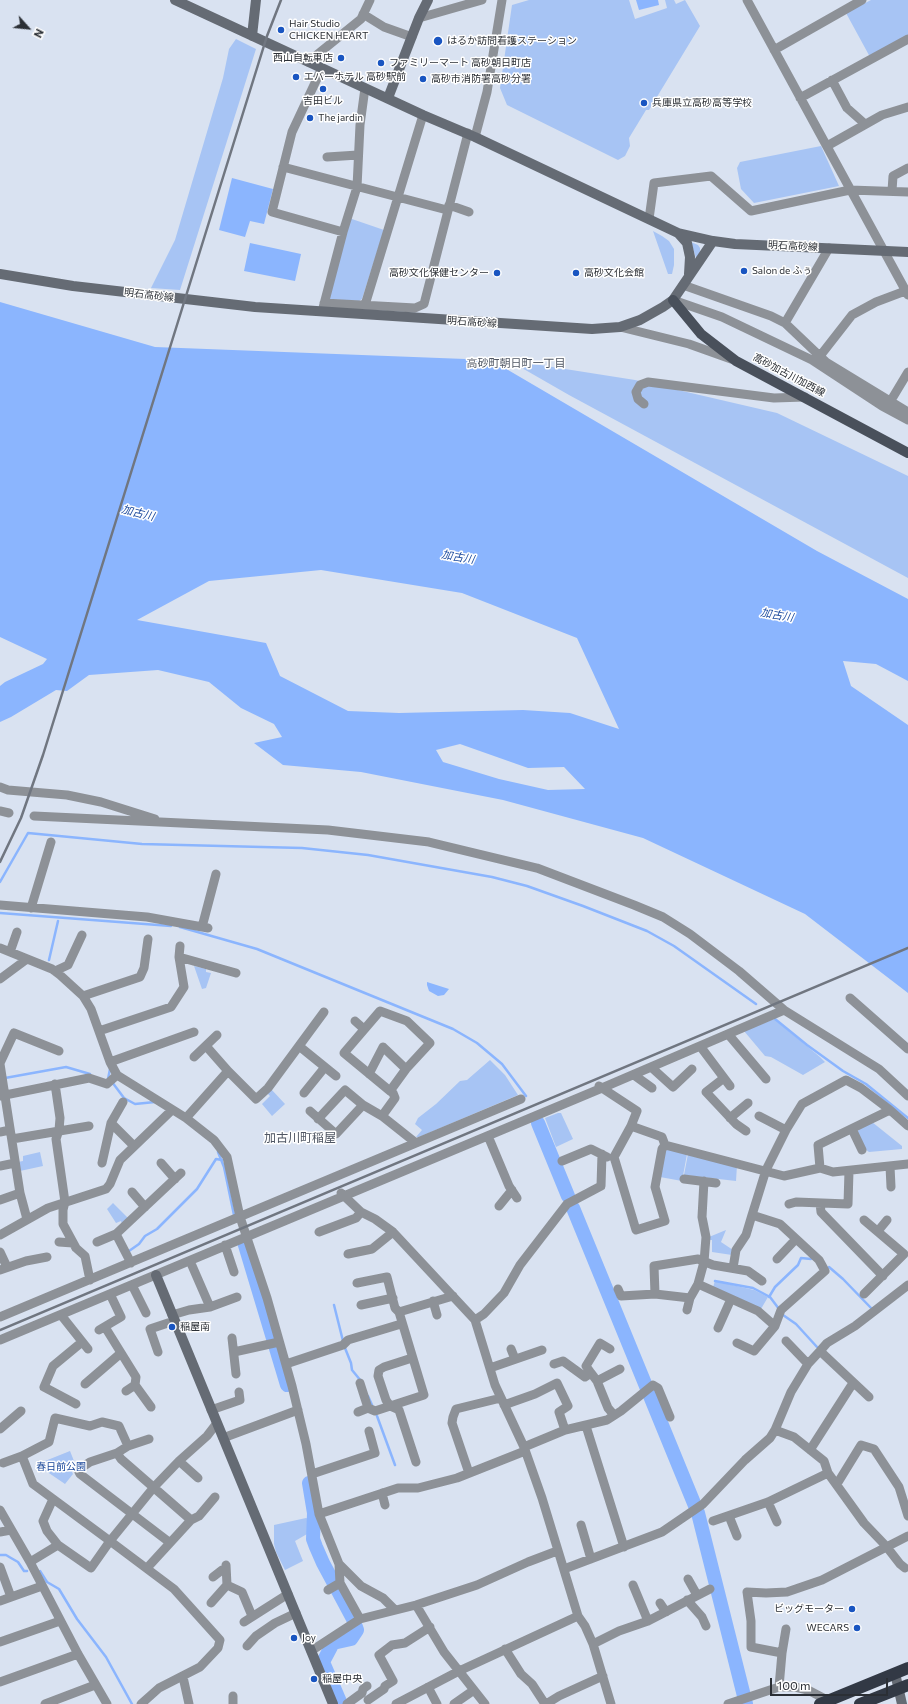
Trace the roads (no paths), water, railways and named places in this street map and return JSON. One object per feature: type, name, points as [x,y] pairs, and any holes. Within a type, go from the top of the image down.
[{"type":"highway","points":[[824,1702],[908,1668]]},
{"type":"highway","points":[[860,1704],[903,1687]]},
{"type":"main road","name":"高砂加古川加西線","points":[[673,300],[701,334],[736,361],[908,453]]},
{"type":"street","points":[[175,0],[423,115],[472,135],[678,233],[713,241]]},
{"type":"street","points":[[252,36],[256,0]]},
{"type":"street","points":[[308,62],[360,19],[364,14],[370,0]]},
{"type":"street","points":[[388,98],[428,0]]},
{"type":"street","points":[[420,18],[482,0]]},
{"type":"street","points":[[365,88],[358,155],[357,187],[343,232],[323,308],[365,305],[416,308],[424,304],[448,208],[487,92],[502,0]]},
{"type":"street","points":[[747,0],[850,190],[907,291],[876,302],[852,315],[820,356]]},
{"type":"street","points":[[774,50],[862,0]]},
{"type":"street","points":[[364,14],[384,27],[412,37]]},
{"type":"street","points":[[800,98],[908,39]]},
{"type":"street","points":[[322,68],[292,132],[272,212],[343,232]]},
{"type":"street","points":[[832,80],[847,108],[865,124]]},
{"type":"street","points":[[827,146],[865,124],[908,107]]},
{"type":"street","points":[[365,305],[423,115]]},
{"type":"street","points":[[327,157],[358,155]]},
{"type":"street","points":[[283,167],[397,197],[469,212]]},
{"type":"street","points":[[892,191],[893,176],[908,168]]},
{"type":"street","points":[[649,219],[654,183],[711,176],[751,211],[850,190],[908,192]]},
{"type":"street","points":[[678,233],[687,243],[690,257],[686,281],[785,323],[826,362],[908,412]]},
{"type":"street","name":"明石高砂線","points":[[0,274],[73,286],[255,307],[323,308],[592,329],[620,327],[652,314],[673,300],[713,241],[735,244],[908,252]]},
{"type":"street","points":[[785,323],[829,248]]},
{"type":"street","points":[[673,300],[722,317],[812,360],[882,406],[908,420]]},
{"type":"street","points":[[620,327],[689,344],[736,361]]},
{"type":"street","points":[[890,402],[908,372]]},
{"type":"street","points":[[644,404],[638,399],[636,392],[640,386],[648,382],[774,398],[805,397]]},
{"type":"street","points":[[0,787],[8,790],[67,796],[102,802],[168,823]]},
{"type":"street","points":[[0,811],[10,813]]},
{"type":"street","points":[[34,816],[328,830],[429,842],[537,868],[663,917],[690,934],[739,971],[784,1010],[878,1069],[908,1096]]},
{"type":"street","points":[[31,908],[44,881],[52,847]]},
{"type":"street","points":[[0,905],[148,917],[205,928],[216,874]]},
{"type":"street","points":[[10,952],[17,932]]},
{"type":"street","points":[[55,971],[68,965],[77,939]]},
{"type":"street","points":[[83,996],[140,977],[144,968],[145,944]]},
{"type":"street","points":[[99,1031],[171,1007],[184,987],[179,957],[180,946]]},
{"type":"street","points":[[0,948],[55,971],[83,996],[91,1009],[110,1062],[117,1075],[170,1112],[186,1118],[214,1140],[227,1157],[240,1217],[280,1342],[298,1410],[319,1514],[339,1564],[340,1583],[360,1619]]},
{"type":"street","points":[[179,957],[236,973]]},
{"type":"street","points":[[0,979],[27,959]]},
{"type":"street","points":[[850,998],[908,1049]]},
{"type":"street","points":[[0,1340],[190,1261],[342,1194],[488,1136],[600,1087],[651,1067],[784,1010]]},
{"type":"street","points":[[382,1116],[395,1098],[393,1093],[390,1091],[369,1074],[344,1053],[380,1011],[407,1021],[430,1043],[406,1069],[390,1091]]},
{"type":"street","points":[[206,1046],[256,1099],[268,1088],[324,1012]]},
{"type":"street","points":[[355,1021],[364,1030]]},
{"type":"street","points":[[110,1062],[194,1032]]},
{"type":"street","points":[[27,1219],[20,1193],[12,1139],[2,1096],[0,1064],[14,1033],[39,1048],[59,1051]]},
{"type":"street","points":[[194,1056],[206,1046],[216,1034]]},
{"type":"street","points":[[728,1034],[766,1080]]},
{"type":"street","points":[[299,1046],[336,1076]]},
{"type":"street","points":[[700,1046],[730,1086]]},
{"type":"street","points":[[369,1074],[383,1047],[406,1069]]},
{"type":"street","points":[[304,1093],[325,1067]]},
{"type":"street","points":[[651,1067],[673,1087],[692,1069]]},
{"type":"street","points":[[186,1118],[228,1071]]},
{"type":"street","points":[[634,1074],[652,1088]]},
{"type":"street","points":[[2,1096],[89,1078],[108,1084],[117,1075]]},
{"type":"street","points":[[724,1078],[706,1092],[730,1118],[746,1131]]},
{"type":"street","points":[[733,1268],[736,1250],[746,1235],[766,1170],[786,1130],[802,1104],[846,1080],[861,1088],[908,1126]]},
{"type":"street","points":[[55,1084],[60,1118],[59,1130],[56,1139],[65,1202],[62,1210],[63,1224],[76,1248],[85,1256],[90,1280]]},
{"type":"street","points":[[600,1087],[637,1111],[631,1126],[614,1157],[636,1230],[664,1222],[656,1187],[662,1149],[665,1145]]},
{"type":"street","points":[[318,1119],[345,1090],[416,1142]]},
{"type":"street","points":[[0,1317],[521,1099]]},
{"type":"street","points":[[102,1163],[111,1123],[123,1102]]},
{"type":"street","points":[[730,1118],[748,1103]]},
{"type":"street","points":[[310,1111],[336,1134],[363,1104]]},
{"type":"street","points":[[820,1168],[818,1145],[890,1110]]},
{"type":"street","points":[[0,1235],[48,1208],[106,1189],[110,1184],[120,1160],[170,1112]]},
{"type":"street","points":[[759,1116],[786,1130]]},
{"type":"street","points":[[111,1123],[134,1146]]},
{"type":"street","points":[[12,1139],[89,1126]]},
{"type":"street","points":[[631,1126],[662,1137],[665,1145]]},
{"type":"street","points":[[852,1129],[862,1150]]},
{"type":"street","points":[[0,1132],[10,1130]]},
{"type":"street","points":[[488,1136],[517,1198]]},
{"type":"street","points":[[665,1145],[766,1170],[784,1176],[820,1168],[833,1172],[908,1164]]},
{"type":"street","points":[[562,1161],[577,1151],[591,1149],[608,1157],[614,1157]]},
{"type":"street","points":[[475,1320],[484,1314],[504,1293],[520,1265],[567,1204],[601,1186],[602,1154]]},
{"type":"street","points":[[0,1166],[15,1163]]},
{"type":"street","points":[[97,1242],[116,1234],[178,1176],[161,1163]]},
{"type":"street","points":[[890,1166],[890,1187]]},
{"type":"street","points":[[793,1201],[848,1204],[849,1171]]},
{"type":"street","points":[[684,1179],[716,1182]]},
{"type":"street","points":[[687,1310],[690,1298],[698,1284],[704,1262],[706,1237],[702,1217],[704,1181]]},
{"type":"street","points":[[499,1206],[512,1190]]},
{"type":"street","points":[[132,1192],[145,1207]]},
{"type":"street","points":[[0,1200],[20,1193]]},
{"type":"street","points":[[342,1194],[361,1212],[375,1219],[393,1232],[475,1320],[495,1385],[524,1449],[542,1498],[578,1616],[585,1626],[593,1644],[611,1704]]},
{"type":"street","points":[[820,1203],[821,1212],[883,1276]]},
{"type":"street","points":[[319,1232],[330,1223],[356,1218],[361,1212]]},
{"type":"street","points":[[737,1343],[757,1353],[775,1326],[781,1310],[796,1291],[825,1270],[819,1260],[780,1224],[752,1216]]},
{"type":"street","points":[[864,1220],[904,1254],[864,1294]]},
{"type":"street","points":[[878,1231],[887,1220]]},
{"type":"street","points":[[348,1254],[359,1248],[372,1249],[393,1232]]},
{"type":"street","points":[[116,1234],[130,1263]]},
{"type":"street","points":[[777,1259],[796,1239]]},
{"type":"street","points":[[59,1242],[73,1243]]},
{"type":"street","points":[[225,1245],[234,1272]]},
{"type":"street","points":[[0,1252],[3,1268],[36,1254],[48,1257]]},
{"type":"street","points":[[655,1294],[654,1266],[698,1259],[712,1265],[748,1271],[762,1281]]},
{"type":"street","points":[[190,1261],[210,1307]]},
{"type":"street","points":[[156,1275],[222,1438],[334,1704]]},
{"type":"street","points":[[357,1283],[368,1285],[387,1277],[395,1308],[399,1312],[401,1324],[424,1395],[374,1411],[368,1408],[360,1383]]},
{"type":"street","points":[[698,1284],[758,1311],[775,1326]]},
{"type":"street","points":[[132,1285],[146,1313]]},
{"type":"street","points":[[564,1569],[662,1532],[703,1504],[745,1460],[770,1438],[792,1392],[808,1364],[820,1351],[827,1344],[855,1326],[908,1285]]},
{"type":"street","points":[[618,1289],[621,1296],[655,1294],[690,1298]]},
{"type":"street","points":[[110,1294],[123,1321],[102,1328],[121,1353],[136,1377],[135,1385],[151,1407]]},
{"type":"street","points":[[399,1312],[413,1304],[453,1296]]},
{"type":"street","points":[[158,1352],[150,1329],[189,1310],[210,1307],[237,1297]]},
{"type":"street","points":[[361,1305],[392,1298]]},
{"type":"street","points":[[718,1328],[731,1299]]},
{"type":"street","points":[[433,1301],[437,1315]]},
{"type":"street","points":[[61,1315],[85,1345],[53,1366],[44,1387],[76,1404]]},
{"type":"street","points":[[286,1364],[343,1345],[348,1340],[401,1324]]},
{"type":"street","points":[[232,1338],[236,1374]]},
{"type":"street","points":[[786,1341],[808,1364]]},
{"type":"street","points":[[234,1352],[280,1342]]},
{"type":"street","points":[[610,1349],[600,1343],[586,1366],[597,1381],[608,1408],[614,1415]]},
{"type":"street","points":[[511,1349],[515,1359]]},
{"type":"street","points":[[490,1368],[542,1350]]},
{"type":"street","points":[[820,1351],[869,1398]]},
{"type":"street","points":[[85,1384],[100,1376],[121,1353]]},
{"type":"street","points":[[412,1358],[379,1370],[378,1376],[386,1400],[390,1406],[400,1410],[413,1435],[413,1461]]},
{"type":"street","points":[[554,1364],[563,1361],[585,1377],[592,1373]]},
{"type":"street","points":[[597,1381],[620,1369]]},
{"type":"street","points":[[469,1473],[452,1423],[456,1409],[535,1394],[557,1383],[568,1406],[559,1412],[565,1430]]},
{"type":"street","points":[[810,1450],[853,1383]]},
{"type":"street","points":[[126,1391],[135,1385]]},
{"type":"street","points":[[319,1514],[398,1488],[418,1488],[457,1478],[565,1430],[607,1420],[653,1385],[658,1388],[670,1417]]},
{"type":"street","points":[[211,1410],[240,1400],[239,1392]]},
{"type":"street","points":[[358,1412],[368,1408]]},
{"type":"street","points":[[222,1438],[298,1410]]},
{"type":"street","points":[[2,1424],[20,1411]]},
{"type":"street","points":[[3,1463],[22,1456],[49,1442],[55,1418],[90,1426],[102,1422],[120,1426],[128,1446]]},
{"type":"street","points":[[52,1498],[43,1521],[53,1540],[58,1546],[91,1568],[110,1540],[154,1487],[179,1461],[207,1436],[216,1423]]},
{"type":"street","points":[[586,1426],[624,1547]]},
{"type":"street","points":[[775,1430],[794,1437],[824,1461],[828,1473],[868,1520],[886,1546],[905,1568]]},
{"type":"street","points":[[312,1474],[354,1465],[375,1453],[368,1431]]},
{"type":"street","points":[[149,1439],[128,1446],[117,1454],[90,1462],[78,1470],[80,1474],[170,1542]]},
{"type":"street","points":[[837,1484],[861,1445],[874,1449],[899,1487],[908,1516]]},
{"type":"street","points":[[117,1454],[191,1520]]},
{"type":"street","points":[[22,1456],[33,1484],[174,1589],[220,1640],[218,1648],[200,1667],[159,1688],[141,1704]]},
{"type":"street","points":[[179,1461],[198,1478]]},
{"type":"street","points":[[713,1522],[768,1502],[828,1473]]},
{"type":"street","points":[[382,1494],[385,1504]]},
{"type":"street","points":[[147,1568],[191,1520],[199,1516],[215,1497]]},
{"type":"street","points":[[768,1502],[777,1522]]},
{"type":"street","points":[[0,1510],[30,1562],[95,1685],[107,1704]]},
{"type":"street","points":[[729,1516],[737,1536]]},
{"type":"street","points":[[581,1525],[591,1559]]},
{"type":"street","points":[[0,1532],[11,1530]]},
{"type":"street","points":[[782,1653],[751,1647],[751,1621],[747,1589],[772,1588],[787,1592],[806,1582],[822,1580],[908,1536]]},
{"type":"street","points":[[30,1562],[58,1546]]},
{"type":"street","points":[[311,1651],[360,1619],[416,1605],[476,1585],[557,1551]]},
{"type":"street","points":[[339,1564],[361,1586],[383,1598],[395,1610]]},
{"type":"street","points":[[0,1567],[11,1597]]},
{"type":"street","points":[[211,1603],[227,1585],[226,1567],[213,1577]]},
{"type":"street","points":[[688,1579],[697,1595]]},
{"type":"street","points":[[328,1590],[340,1583]]},
{"type":"street","points":[[227,1585],[242,1592],[252,1616]]},
{"type":"street","points":[[0,1601],[42,1586]]},
{"type":"street","points":[[637,1589],[648,1621]]},
{"type":"street","points":[[593,1644],[619,1631],[648,1621],[710,1589]]},
{"type":"street","points":[[244,1622],[288,1594]]},
{"type":"street","points":[[687,1600],[702,1616],[706,1626]]},
{"type":"street","points":[[660,1603],[666,1612]]},
{"type":"street","points":[[416,1605],[444,1652],[485,1704]]},
{"type":"street","points":[[251,1644],[256,1636],[275,1623],[296,1613]]},
{"type":"street","points":[[396,1704],[459,1671],[578,1616]]},
{"type":"street","points":[[0,1642],[60,1621]]},
{"type":"street","points":[[368,1700],[393,1681],[379,1655],[392,1645],[405,1643],[430,1627]]},
{"type":"street","points":[[779,1687],[786,1629]]},
{"type":"street","points":[[505,1649],[521,1674],[532,1684],[545,1704],[602,1676]]},
{"type":"street","points":[[0,1682],[78,1654]]},
{"type":"street","points":[[894,1673],[903,1687],[902,1704]]},
{"type":"street","points":[[183,1677],[189,1704]]},
{"type":"street","points":[[45,1704],[95,1685]]},
{"type":"street","points":[[347,1704],[362,1693],[363,1689],[367,1686]]},
{"type":"street","points":[[428,1687],[437,1704]]},
{"type":"street","points":[[728,1704],[779,1687],[795,1687],[808,1690],[824,1702]]},
{"type":"street","points":[[454,1704],[474,1690]]},
{"type":"water","points":[[636,0],[658,0],[659,5],[639,10]]},
{"type":"water","points":[[232,178],[273,189],[264,224],[250,221],[245,237],[219,230]]},
{"type":"water","points":[[250,243],[301,254],[295,281],[244,271]]},
{"type":"water","name":"加古川","points":[[0,302],[155,347],[491,360],[817,551],[908,599],[908,681],[876,664],[843,661],[851,686],[908,725],[908,993],[805,914],[643,838],[503,800],[361,772],[283,765],[254,743],[282,737],[274,724],[241,708],[209,682],[158,670],[89,675],[67,691],[56,690],[0,722],[0,686],[5,682],[43,664],[47,659],[0,637]],"holes":[[[321,570],[462,593],[577,638],[619,729],[570,713],[523,710],[399,713],[348,711],[280,676],[266,643],[137,620],[209,581]],[[460,744],[528,768],[564,767],[585,789],[548,790],[499,779],[443,762],[436,750]]]},
{"type":"water","points":[[427,982],[449,989],[444,995],[438,996],[429,991]]},
{"type":"waterway","points":[[0,882],[28,833],[142,844],[302,848],[368,855],[492,877],[527,886],[583,906],[647,931],[674,946],[756,1004]]},
{"type":"waterway","points":[[0,913],[171,926]]},
{"type":"waterway","points":[[49,960],[58,921]]},
{"type":"waterway","points":[[180,927],[257,949],[453,1029],[477,1043],[502,1064],[526,1096]]},
{"type":"waterway","points":[[775,1019],[807,1045],[843,1071],[866,1084],[908,1118]]},
{"type":"waterway","points":[[5,1078],[66,1067],[90,1074]]},
{"type":"waterway","points":[[108,1079],[110,1069]]},
{"type":"waterway","points":[[112,1082],[124,1098],[135,1104],[155,1102]]},
{"type":"waterway","points":[[538,1123],[568,1196]]},
{"type":"waterway","points":[[218,1152],[224,1167],[234,1215]]},
{"type":"waterway","points":[[129,1251],[139,1244],[145,1236],[157,1229],[197,1189],[216,1159],[222,1160]]},
{"type":"waterway","points":[[573,1208],[698,1513],[746,1704]]},
{"type":"waterway","points":[[244,1242],[287,1385]]},
{"type":"waterway","points":[[769,1297],[775,1287],[798,1265],[801,1258],[811,1259]]},
{"type":"waterway","points":[[829,1267],[872,1309]]},
{"type":"waterway","points":[[715,1281],[753,1288],[770,1297],[779,1309]]},
{"type":"waterway","points":[[334,1305],[343,1341]]},
{"type":"waterway","points":[[783,1315],[796,1324],[817,1347]]},
{"type":"waterway","points":[[345,1348],[352,1370],[361,1381]]},
{"type":"waterway","points":[[368,1396],[372,1405]]},
{"type":"waterway","points":[[377,1416],[395,1465]]},
{"type":"waterway","points":[[309,1483],[314,1513],[313,1539],[323,1563],[353,1619],[357,1630],[351,1639],[333,1643],[323,1662],[341,1704]]},
{"type":"waterway","points":[[0,1555],[6,1555],[18,1562],[24,1571],[27,1571]]},
{"type":"waterway","points":[[40,1571],[47,1582],[59,1589],[77,1619],[106,1657],[132,1704]]},
{"type":"railway","points":[[0,862],[21,818],[43,755],[267,36],[281,0]]},
{"type":"railway","points":[[0,1330],[908,948]]},
{"type":"place","name":"Hair Studio CHICKEN HEART","points":[[281,30]]},
{"type":"place","name":"はるか訪問看護ステーション","points":[[438,41]]},
{"type":"place","name":"西山自転車店","points":[[341,58]]},
{"type":"place","name":"ファミリーマート 高砂朝日町店","points":[[381,63]]},
{"type":"place","name":"エバーホテル 高砂駅前","points":[[296,77]]},
{"type":"place","name":"高砂市消防署高砂分署","points":[[423,79]]},
{"type":"place","name":"吉田ビル","points":[[323,89]]},
{"type":"place","name":"兵庫県立高砂高等学校","points":[[644,103]]},
{"type":"place","name":"The jardin","points":[[310,118]]},
{"type":"place","name":"Salon de ふぅ","points":[[744,271]]},
{"type":"place","name":"高砂文化保健センター","points":[[497,273]]},
{"type":"place","name":"高砂文化会館","points":[[576,273]]},
{"type":"place","name":"稲屋南","points":[[172,1327]]},
{"type":"place","name":"ビッグモーター","points":[[852,1609]]},
{"type":"place","name":"WECARS","points":[[857,1628]]},
{"type":"place","name":"Joy","points":[[294,1638]]},
{"type":"place","name":"稲屋中央","points":[[314,1679]]},
{"type":"district","name":"高砂町朝日町一丁目","points":[[516,363]]},
{"type":"district","name":"加古川町稲屋","points":[[300,1138]]},
{"type":"park label","name":"春日前公園","points":[[61,1467]]}]
